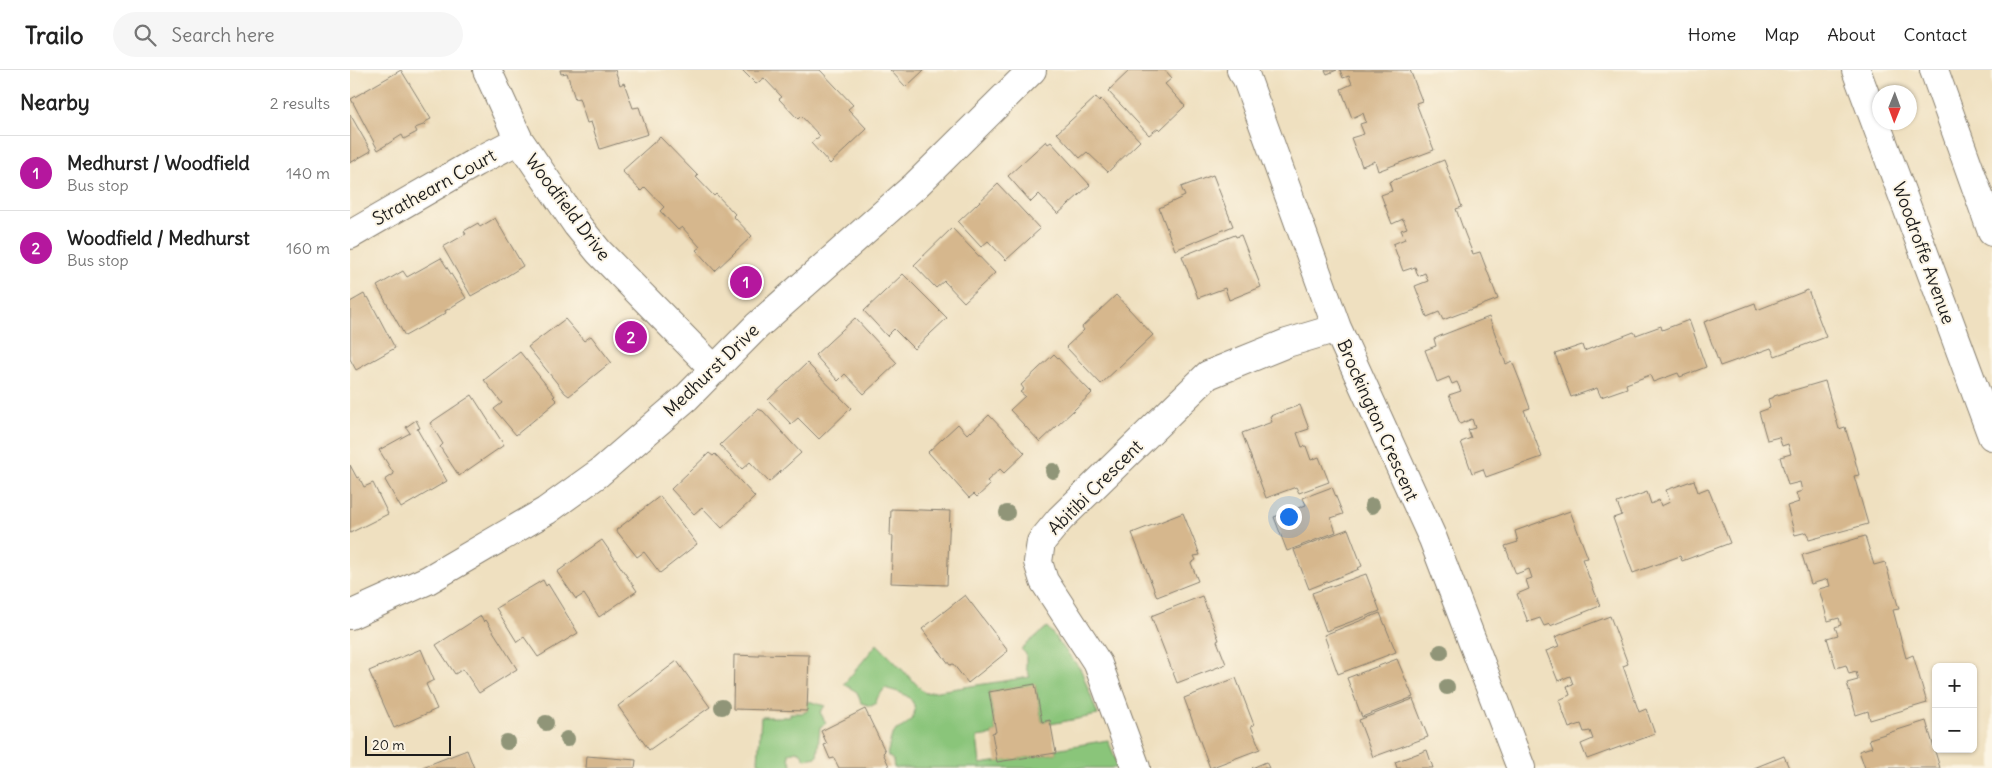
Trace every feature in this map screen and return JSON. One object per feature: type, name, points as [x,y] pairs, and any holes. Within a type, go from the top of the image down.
[{"type":"street","name":"Woodfield Drive","points":[[487,70],[519,140],[577,225],[599,252],[715,370]]},
{"type":"street","name":"Medhurst Drive","points":[[350,615],[428,580],[546,511],[599,473],[715,370],[757,326],[916,185],[1032,70]]},
{"type":"street","name":"Brockington Crescent","points":[[1241,70],[1246,77],[1337,328],[1433,539],[1521,768]]},
{"type":"street","name":"Woodroffe Avenue","points":[[1856,70],[1992,436]]},
{"type":"street","points":[[1934,70],[1992,232]]},
{"type":"street","name":"Strathearn Court","points":[[350,235],[476,162],[519,140]]},
{"type":"street","name":"Abitibi Crescent","points":[[1136,768],[1098,664],[1044,581],[1038,562],[1041,542],[1060,519],[1208,375],[1287,342],[1337,328]]},
{"type":"green space","points":[[1047,627],[1081,670],[1098,715],[1051,724],[1050,720],[1042,722],[1035,685],[989,692],[996,732],[992,733],[992,735],[977,737],[980,764],[1056,753],[1055,749],[1108,740],[1119,768],[894,768],[893,760],[887,755],[891,738],[896,730],[906,725],[913,716],[914,707],[912,702],[903,694],[885,688],[875,701],[877,703],[871,706],[861,703],[857,692],[844,684],[877,644],[925,693],[1030,677],[1026,668],[1026,654],[1021,649]]},
{"type":"green space","points":[[808,701],[825,706],[820,712],[826,723],[820,727],[817,757],[805,759],[797,751],[789,753],[793,768],[770,768],[758,762],[761,717],[790,717],[790,713],[803,713],[807,711]]},
{"type":"building","points":[[401,70],[431,119],[425,122],[426,124],[415,128],[417,132],[404,139],[402,135],[378,150],[351,99]]},
{"type":"building","points":[[560,70],[615,70],[620,85],[624,83],[633,108],[639,107],[648,134],[600,149],[591,122],[587,123],[579,98],[575,99],[567,73],[561,74]]},
{"type":"building","points":[[742,70],[820,70],[853,105],[848,109],[867,129],[830,164],[811,143],[820,136],[801,116],[798,119],[779,99],[782,97],[764,78],[756,84]]},
{"type":"building","points":[[890,70],[924,70],[906,87]]},
{"type":"building","points":[[1130,70],[1165,70],[1172,78],[1165,84],[1185,106],[1160,130],[1158,128],[1149,135],[1108,91]]},
{"type":"building","points":[[1325,70],[1337,70],[1327,74]]},
{"type":"building","points":[[1340,70],[1410,70],[1422,101],[1416,103],[1434,150],[1378,171],[1375,161],[1362,166],[1351,138],[1364,134],[1360,124],[1366,122],[1363,113],[1352,118],[1341,89],[1352,84],[1349,76],[1343,78]]},
{"type":"building","points":[[1096,97],[1099,101],[1101,99],[1140,141],[1108,172],[1087,152],[1080,158],[1057,133]]},
{"type":"building","points":[[350,114],[371,151],[350,163]]},
{"type":"building","points":[[660,137],[698,176],[696,177],[714,196],[716,194],[735,214],[733,216],[752,236],[715,271],[696,250],[700,247],[682,227],[678,230],[660,211],[664,207],[645,187],[641,191],[622,171]]},
{"type":"building","points":[[1046,141],[1048,144],[1051,142],[1090,185],[1058,214],[1039,194],[1031,202],[1008,176]]},
{"type":"building","points":[[1444,160],[1462,207],[1456,209],[1465,234],[1473,254],[1480,252],[1498,299],[1443,320],[1439,312],[1427,317],[1415,286],[1428,281],[1425,273],[1418,276],[1415,267],[1403,271],[1393,244],[1405,239],[1401,230],[1407,228],[1403,219],[1392,224],[1381,195],[1392,191],[1389,182]]},
{"type":"building","points":[[1213,175],[1233,226],[1175,250],[1159,208],[1185,196],[1181,187]]},
{"type":"building","points":[[998,184],[1040,229],[1006,260],[988,241],[981,247],[958,222]]},
{"type":"building","points":[[495,218],[523,266],[471,296],[443,247],[466,234],[464,231],[478,223],[480,227]]},
{"type":"building","points":[[952,228],[995,273],[964,302],[944,281],[936,288],[914,265]]},
{"type":"building","points":[[1235,235],[1236,237],[1241,235],[1261,287],[1229,300],[1225,288],[1198,298],[1182,256]]},
{"type":"building","points":[[441,258],[466,298],[445,311],[446,313],[405,336],[377,286],[403,271],[407,277]]},
{"type":"building","points":[[903,274],[947,318],[914,349],[894,329],[887,336],[864,311]]},
{"type":"building","points":[[1808,290],[1826,337],[1775,356],[1771,348],[1720,366],[1704,322],[1755,303],[1757,310]]},
{"type":"building","points":[[364,294],[366,298],[368,297],[395,348],[356,370],[350,359],[350,302]]},
{"type":"building","points":[[1116,295],[1153,335],[1101,384],[1066,347],[1084,330],[1082,327]]},
{"type":"building","points":[[1489,317],[1506,364],[1512,361],[1522,386],[1530,408],[1524,410],[1542,457],[1486,477],[1483,469],[1472,473],[1461,442],[1471,438],[1468,430],[1475,428],[1472,419],[1460,424],[1449,395],[1461,391],[1457,382],[1452,384],[1449,377],[1437,382],[1425,350],[1436,346],[1434,339]]},
{"type":"building","points":[[855,318],[897,363],[864,394],[845,374],[838,381],[815,355]]},
{"type":"building","points":[[565,319],[584,341],[591,336],[611,362],[569,396],[528,347]]},
{"type":"building","points":[[1689,320],[1706,367],[1680,377],[1678,373],[1653,382],[1650,375],[1626,384],[1627,388],[1601,397],[1597,388],[1571,397],[1555,354],[1582,345],[1584,351],[1634,332],[1636,335],[1661,326],[1662,330]]},
{"type":"building","points":[[520,352],[557,401],[516,435],[494,409],[502,403],[484,380]]},
{"type":"building","points":[[1054,354],[1092,393],[1040,442],[1010,410],[1025,396],[1020,392],[1024,389],[1021,385]]},
{"type":"building","points":[[807,363],[851,408],[819,439],[798,418],[791,424],[768,400]]},
{"type":"building","points":[[1825,381],[1839,429],[1845,427],[1853,453],[1859,475],[1854,476],[1868,524],[1809,540],[1807,532],[1795,535],[1787,506],[1799,502],[1796,493],[1802,491],[1800,482],[1788,485],[1780,457],[1791,454],[1788,444],[1782,446],[1779,437],[1767,440],[1759,412],[1770,408],[1768,399],[1774,396]]},
{"type":"building","points":[[472,395],[504,445],[459,476],[440,447],[443,444],[430,423]]},
{"type":"building","points":[[1300,405],[1309,429],[1297,433],[1302,447],[1306,446],[1311,460],[1319,457],[1329,482],[1299,493],[1296,487],[1266,498],[1242,433],[1272,422],[1270,416]]},
{"type":"building","points":[[758,409],[763,411],[801,453],[769,482],[750,462],[742,469],[720,445]]},
{"type":"building","points":[[989,415],[1025,453],[1004,473],[1000,469],[987,481],[990,485],[977,497],[974,494],[969,498],[928,452],[958,424],[967,434]]},
{"type":"building","points":[[416,420],[420,428],[417,429],[447,481],[401,508],[385,480],[394,474],[379,450],[410,433],[406,427]]},
{"type":"building","points":[[709,453],[713,456],[715,454],[755,497],[722,528],[702,507],[694,514],[671,489]]},
{"type":"building","points":[[350,465],[364,487],[373,483],[388,514],[350,533]]},
{"type":"building","points":[[1694,480],[1698,492],[1708,488],[1730,543],[1682,561],[1680,556],[1633,573],[1613,518],[1622,515],[1617,503],[1647,492],[1651,504],[1659,500],[1661,506],[1670,502],[1666,490]]},
{"type":"building","points":[[1332,487],[1343,514],[1331,518],[1336,532],[1287,551],[1274,517],[1306,505],[1303,498]]},
{"type":"building","points":[[660,496],[697,544],[660,573],[644,552],[637,557],[616,530]]},
{"type":"building","points":[[891,509],[950,511],[947,585],[891,583],[893,536],[890,536]]},
{"type":"building","points":[[1570,511],[1588,558],[1582,559],[1600,606],[1550,626],[1550,624],[1544,626],[1540,618],[1528,622],[1517,594],[1529,589],[1526,580],[1532,578],[1529,569],[1516,574],[1505,546],[1518,542],[1515,531]]},
{"type":"building","points":[[1183,513],[1200,555],[1194,556],[1196,560],[1191,563],[1198,581],[1157,597],[1132,533]]},
{"type":"building","points":[[1348,529],[1362,566],[1359,569],[1309,589],[1294,550]]},
{"type":"building","points":[[1865,536],[1874,565],[1885,562],[1899,609],[1893,610],[1906,658],[1913,655],[1927,703],[1870,720],[1868,711],[1856,715],[1847,683],[1858,680],[1856,672],[1849,674],[1846,665],[1836,668],[1827,638],[1838,635],[1835,627],[1841,625],[1839,618],[1828,621],[1819,589],[1830,586],[1828,579],[1811,584],[1802,555]]},
{"type":"building","points":[[602,540],[637,591],[599,617],[584,594],[576,599],[557,572]]},
{"type":"building","points":[[1366,574],[1380,611],[1326,631],[1312,593]]},
{"type":"building","points":[[543,580],[546,586],[548,584],[578,633],[538,657],[524,637],[517,642],[496,608]]},
{"type":"building","points":[[965,595],[1008,651],[968,683],[953,664],[950,665],[922,629]]},
{"type":"building","points":[[1202,596],[1226,664],[1177,683],[1151,616]]},
{"type":"building","points":[[1380,613],[1396,652],[1338,674],[1324,635]]},
{"type":"building","points":[[481,616],[484,622],[486,620],[517,669],[479,693],[463,669],[455,674],[436,645]]},
{"type":"building","points":[[1610,616],[1628,664],[1623,666],[1639,712],[1646,709],[1655,734],[1587,759],[1581,744],[1593,739],[1590,731],[1584,732],[1581,724],[1569,728],[1559,700],[1570,695],[1567,686],[1573,684],[1570,676],[1558,681],[1546,651],[1559,646],[1555,637]]},
{"type":"building","points":[[421,649],[434,680],[426,684],[437,709],[394,728],[369,671]]},
{"type":"building","points":[[758,654],[809,655],[807,711],[733,709],[734,655],[758,656]]},
{"type":"building","points":[[1397,659],[1413,697],[1362,717],[1347,678]]},
{"type":"building","points":[[677,661],[710,707],[649,750],[618,706]]},
{"type":"building","points":[[1236,678],[1254,725],[1251,726],[1260,749],[1210,768],[1184,698]]},
{"type":"building","points":[[1035,684],[1042,722],[1050,720],[1056,753],[997,762],[992,733],[996,732],[989,692]]},
{"type":"building","points":[[1413,699],[1428,737],[1373,757],[1359,720]]},
{"type":"building","points":[[865,709],[885,751],[883,753],[890,768],[839,768],[834,758],[830,759],[824,745],[827,744],[821,731]]},
{"type":"building","points":[[1926,721],[1932,741],[1932,753],[1936,753],[1940,768],[1865,768],[1859,751],[1872,747],[1869,739]]},
{"type":"building","points":[[467,750],[474,768],[420,768]]},
{"type":"building","points":[[1427,750],[1433,768],[1397,768],[1395,762]]},
{"type":"building","points":[[587,756],[636,760],[635,768],[586,768]]},
{"type":"building","points":[[1784,756],[1789,768],[1754,768]]},
{"type":"building","points":[[1266,762],[1269,768],[1252,768]]},
{"type":"place","name":"Medhurst / Woodfield","points":[[746,282]]},
{"type":"place","name":"Woodfield / Medhurst","points":[[631,337]]}]
